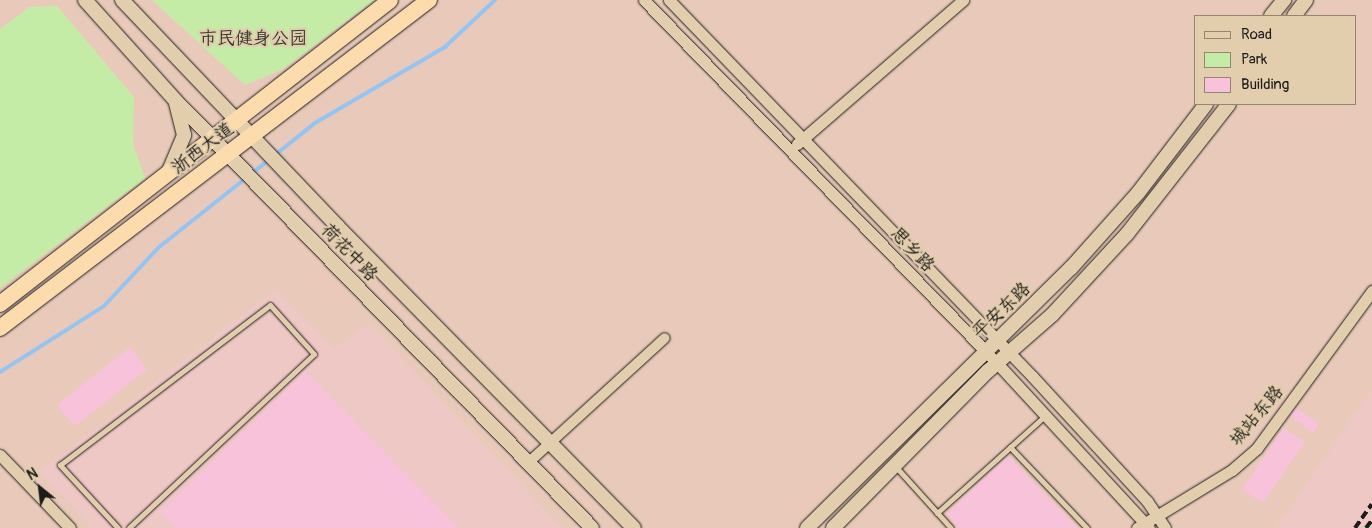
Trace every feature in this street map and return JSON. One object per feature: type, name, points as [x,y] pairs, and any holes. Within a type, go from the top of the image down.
[{"type":"highway","name":"浙西大道","points":[[0,304],[390,0]]},
{"type":"highway","name":"浙西大道","points":[[0,328],[229,156],[258,143],[429,0]]},
{"type":"main road","name":"荷花中路","points":[[85,0],[211,138],[592,528]]},
{"type":"main road","points":[[122,0],[258,143],[634,528]]},
{"type":"main road","points":[[1272,15],[1284,0]]},
{"type":"main road","points":[[1295,15],[1306,0]]},
{"type":"main road","points":[[170,171],[184,135],[176,101]]},
{"type":"main road","name":"平安东路","points":[[807,528],[999,341],[1138,193],[1205,105]]},
{"type":"main road","name":"平安东路","points":[[833,528],[997,363],[1052,315],[1127,234],[1228,105]]},
{"type":"street","name":"思乡路","points":[[644,0],[791,148],[997,363],[1046,415],[1144,526]]},
{"type":"street","name":"思乡路","points":[[669,0],[802,140],[999,341],[1158,516],[1165,528]]},
{"type":"street","points":[[791,148],[963,0]]},
{"type":"street","name":"城站东路","points":[[1144,526],[1232,470],[1257,448],[1372,291]]},
{"type":"street","points":[[528,463],[549,441],[665,338]]},
{"type":"street","points":[[0,455],[70,528]]},
{"type":"lane","points":[[118,528],[60,465],[270,305],[314,354],[129,528]]},
{"type":"lane","points":[[937,513],[1046,415]]},
{"type":"lane","points":[[1010,447],[1087,528]]},
{"type":"lane","points":[[895,467],[951,528]]},
{"type":"shaded area","points":[[276,289],[335,348],[370,324],[562,528],[92,528],[39,472]]},
{"type":"shaded area","points":[[1372,390],[1372,528],[1276,528]]},
{"type":"green space","name":"市民健身公园","points":[[152,0],[374,0],[283,69],[245,85]]},
{"type":"green space","points":[[57,6],[134,97],[133,144],[145,178],[0,288],[0,29],[30,7]]},
{"type":"building","points":[[130,347],[147,369],[75,426],[57,405]]},
{"type":"building","points":[[305,372],[459,528],[176,528],[161,512]]},
{"type":"building","points":[[1295,407],[1319,424],[1313,433],[1289,415]]},
{"type":"building","points":[[1284,428],[1305,442],[1263,503],[1242,489]]},
{"type":"building","points":[[1008,456],[1078,528],[959,528],[946,514]]},
{"type":"waterway","points":[[275,155],[315,123],[445,47],[495,0]]},
{"type":"waterway","points":[[251,174],[269,160]]},
{"type":"waterway","points":[[0,372],[104,306],[158,248],[246,178]]},
{"type":"railway","points":[[1355,528],[1372,504]]},
{"type":"railway","points":[[1366,528],[1372,520]]}]
